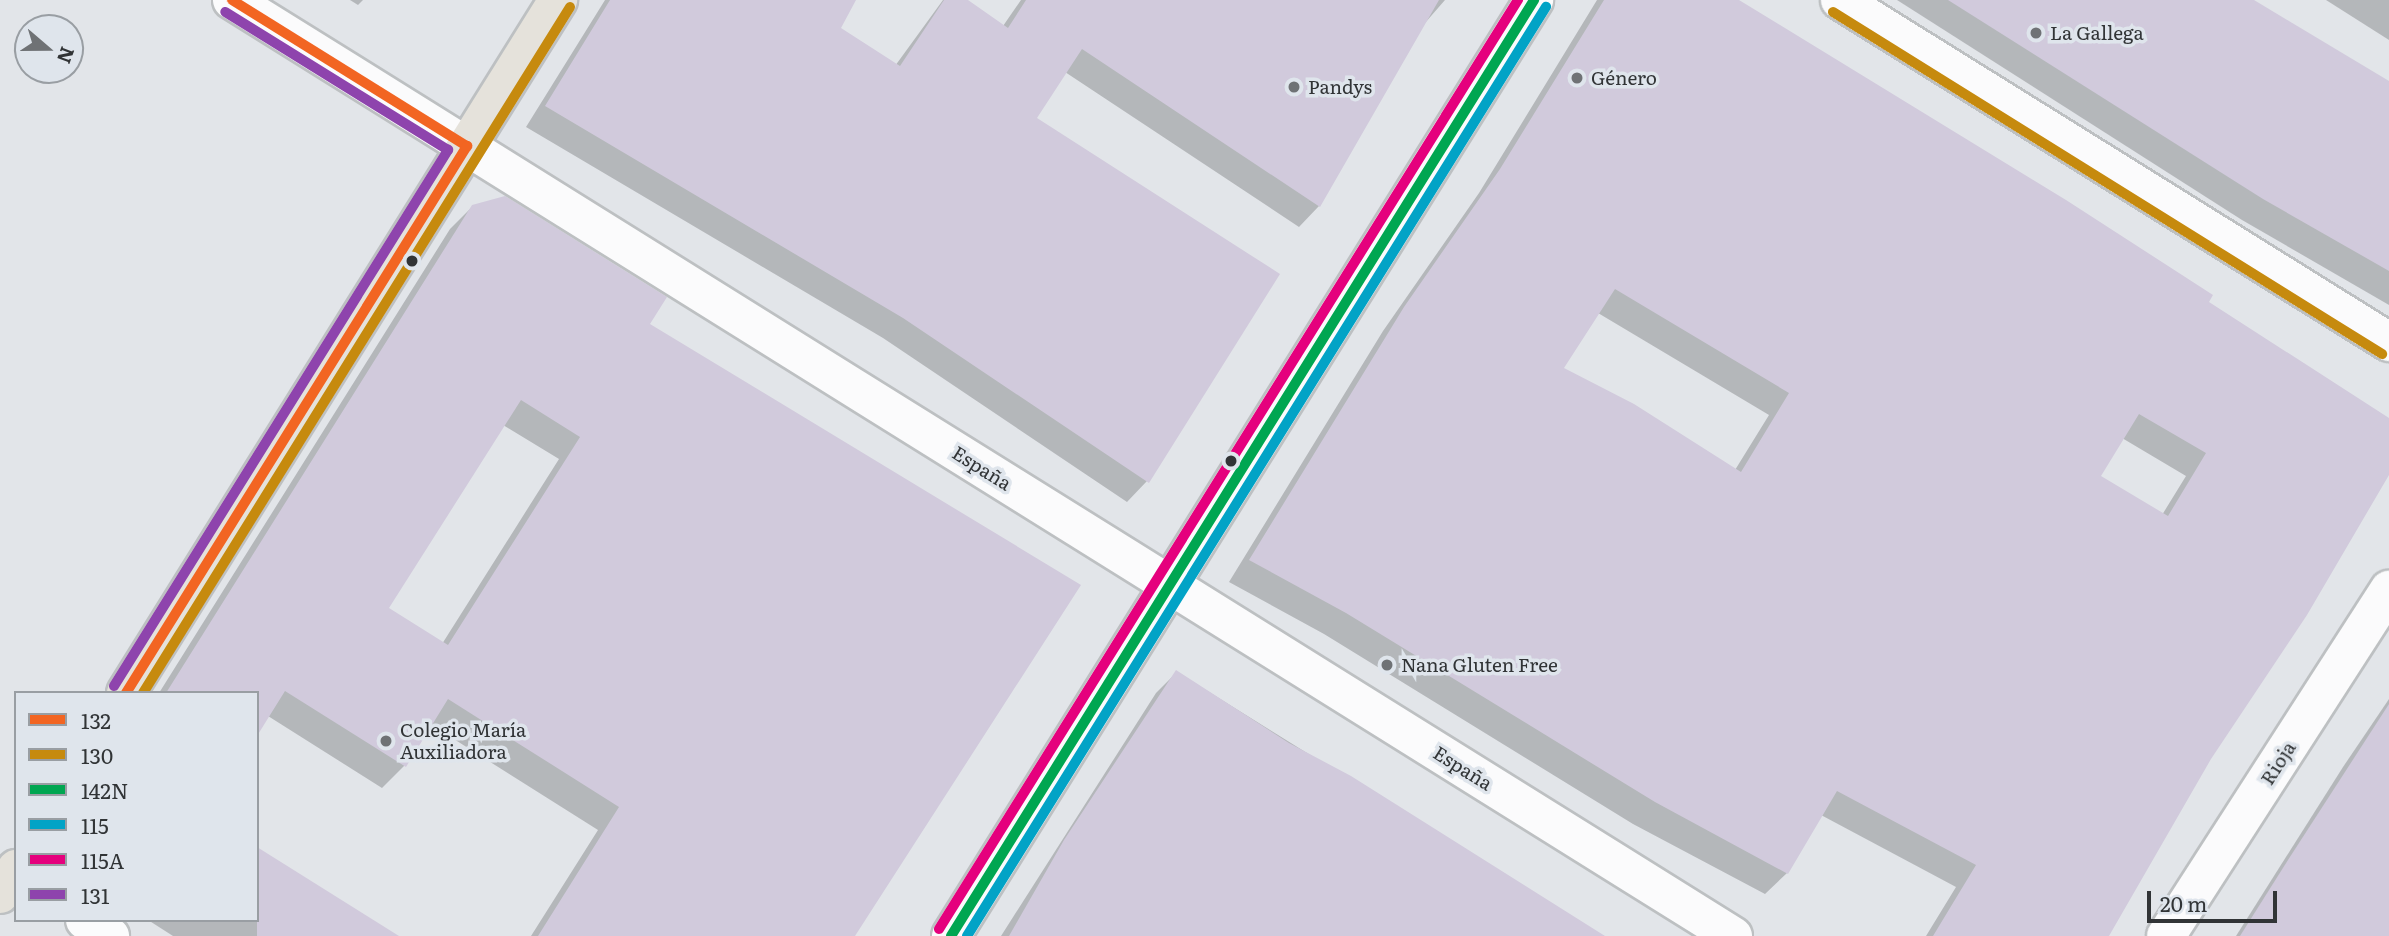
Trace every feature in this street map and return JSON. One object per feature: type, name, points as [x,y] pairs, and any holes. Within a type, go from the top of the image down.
[{"type":"main road","points":[[127,691],[558,0]]},
{"type":"street","name":"España","points":[[232,0],[1733,936]]},
{"type":"street","points":[[951,936],[1534,0]]},
{"type":"street","points":[[1840,0],[2389,342]]},
{"type":"street","name":"Rioja","points":[[2166,936],[2389,590]]},
{"type":"street","points":[[88,922],[110,936]]},
{"type":"building","points":[[610,0],[856,0],[841,28],[900,66],[944,0],[968,0],[1008,28],[1026,0],[1439,0],[1320,207],[1082,49],[1037,118],[1280,274],[1149,483],[903,318],[545,106]]},
{"type":"building","points":[[1604,0],[1739,0],[2066,200],[2213,295],[2209,302],[2389,418],[2389,475],[2307,615],[2211,759],[2109,936],[1933,936],[1976,865],[1837,791],[1788,874],[1655,802],[1346,613],[1249,560],[1404,307],[1500,169]],"holes":[[[1615,289],[1789,393],[1741,472],[1634,404],[1564,368]],[[2139,414],[2206,453],[2168,516],[2101,476]]]},
{"type":"building","points":[[1948,0],[2254,0],[2389,81],[2389,271],[2263,199]]},
{"type":"building","points":[[505,196],[667,297],[650,324],[1081,585],[855,936],[538,936],[619,807],[448,699],[406,767],[285,691],[259,733],[259,691],[167,691],[472,205]],"holes":[[[521,400],[580,437],[448,645],[389,608]]]},
{"type":"building","points":[[1176,670],[1289,743],[1351,776],[1605,936],[1009,936],[1064,840]]},
{"type":"building","points":[[2389,704],[2389,936],[2240,936],[2288,860]]},
{"type":"building","points":[[259,848],[399,936],[257,936]]},
{"type":"transit line","name":"132","points":[[232,0],[467,146]]},
{"type":"transit line","name":"115A","points":[[939,929],[1518,0]]},
{"type":"transit line","name":"142N","points":[[951,936],[1534,0]]},
{"type":"transit line","name":"130","points":[[144,691],[570,7]]},
{"type":"transit line","name":"115","points":[[967,936],[1546,7]]},
{"type":"transit line","name":"131","points":[[114,686],[448,150],[225,12]]},
{"type":"transit line","name":"130","points":[[1833,12],[2382,354]]},
{"type":"transit line","name":"132","points":[[127,691],[467,146]]},
{"type":"place","name":"La Gallega","points":[[2036,33]]},
{"type":"place","name":"Género","points":[[1577,78]]},
{"type":"place","name":"Pandys","points":[[1294,87]]},
{"type":"place","name":"Nana Gluten Free","points":[[1387,665]]},
{"type":"place","name":"Colegio María Auxiliadora","points":[[386,741]]}]
